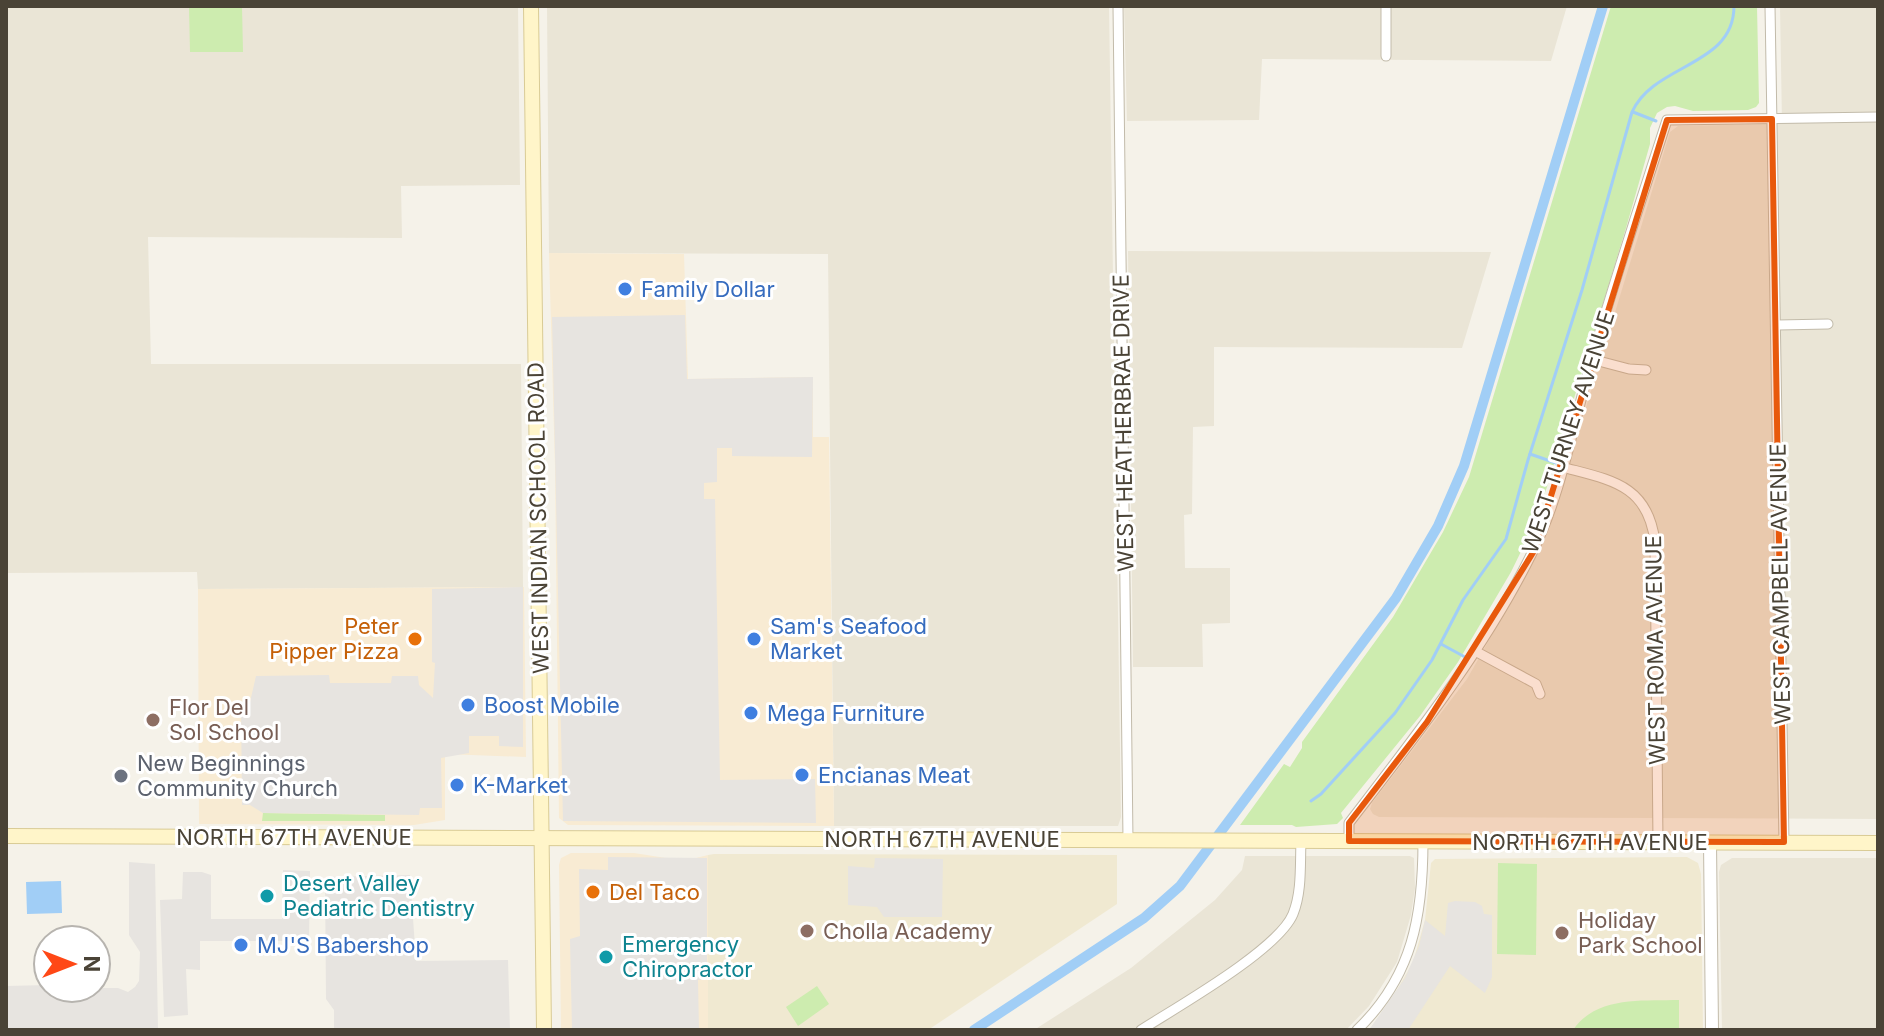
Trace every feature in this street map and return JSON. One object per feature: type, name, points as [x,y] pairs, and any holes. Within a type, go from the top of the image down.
[{"type":"main road","name":"WEST INDIAN SCHOOL ROAD","points":[[531,6],[544,1030]]},
{"type":"main road","name":"NORTH 67TH AVENUE","points":[[6,836],[1878,843]]},
{"type":"street","name":"WEST HEATHERBRAE DRIVE","points":[[1118,6],[1128,840]]},
{"type":"street","points":[[1386,6],[1386,56]]},
{"type":"street","name":"WEST CAMPBELL AVENUE","points":[[1770,6],[1784,842]]},
{"type":"street","points":[[1772,119],[1878,117]]},
{"type":"street","name":"WEST TURNEY AVENUE","points":[[1349,841],[1349,823],[1427,722],[1475,651],[1534,551],[1667,120],[1772,119]]},
{"type":"street","points":[[1776,325],[1828,324]]},
{"type":"street","points":[[1591,359],[1646,370]]},
{"type":"street","name":"WEST ROMA AVENUE","points":[[1562,467],[1624,486],[1639,499],[1651,518],[1655,542],[1658,842]]},
{"type":"street","points":[[1475,651],[1536,684],[1540,694]]},
{"type":"street","points":[[1141,1030],[1261,950],[1285,928],[1297,901],[1301,841]]},
{"type":"street","points":[[1357,1030],[1393,985],[1409,953],[1420,907],[1423,841]]},
{"type":"street","points":[[1710,842],[1712,1030]]},
{"type":"highlighted area","points":[[1772,119],[1784,842],[1349,841],[1349,823],[1427,722],[1534,551],[1667,120]]},
{"type":"shaded area","points":[[6,6],[518,6],[520,185],[401,186],[402,238],[148,237],[151,364],[521,364],[523,587],[198,589],[197,572],[6,573]]},
{"type":"shaded area","points":[[547,6],[1109,6],[1121,817],[1118,826],[834,826],[828,254],[549,253]]},
{"type":"shaded area","points":[[1124,6],[1567,6],[1551,61],[1262,59],[1259,120],[1127,121]]},
{"type":"shaded area","points":[[1780,6],[1878,6],[1878,819],[1379,817],[1370,809],[1372,803],[1467,679],[1548,532],[1670,132],[1678,126],[1782,124]]},
{"type":"shaded area","points":[[1128,251],[1491,252],[1462,348],[1214,347],[1214,426],[1193,427],[1192,514],[1184,515],[1185,568],[1230,568],[1230,623],[1202,624],[1203,667],[1133,667]]},
{"type":"shaded area","points":[[549,253],[684,254],[688,379],[813,377],[813,437],[829,437],[834,826],[568,825],[559,818]]},
{"type":"shaded area","points":[[685,315],[687,379],[813,377],[812,457],[732,456],[732,448],[717,448],[717,482],[704,483],[704,499],[715,499],[720,780],[815,779],[816,823],[563,821],[552,317]]},
{"type":"shaded area","points":[[523,587],[523,747],[499,746],[499,736],[469,736],[469,753],[441,758],[442,808],[420,808],[419,815],[263,813],[250,805],[242,805],[241,703],[250,702],[256,676],[329,675],[330,683],[391,683],[392,676],[418,676],[419,685],[433,698],[432,589]]},
{"type":"shaded area","points":[[524,587],[526,757],[445,754],[445,820],[414,825],[199,824],[198,589]]},
{"type":"shaded area","points":[[571,853],[634,853],[666,858],[708,855],[708,1030],[561,1030],[559,865],[561,858]]},
{"type":"shaded area","points":[[708,855],[1117,855],[1117,904],[928,1030],[708,1030]]},
{"type":"shaded area","points":[[1245,856],[1414,858],[1415,888],[1411,915],[1397,962],[1369,1006],[1346,1030],[1034,1030],[1131,968],[1215,900],[1242,870]]},
{"type":"shaded area","points":[[608,857],[707,858],[707,979],[698,980],[699,1030],[572,1030],[570,939],[580,936],[579,869],[608,870]]},
{"type":"shaded area","name":"Holiday Park School","points":[[1687,857],[1698,863],[1701,874],[1703,1030],[1369,1030],[1390,1002],[1413,962],[1425,920],[1431,863],[1435,859]]},
{"type":"shaded area","points":[[875,858],[943,859],[942,917],[884,917],[877,907],[848,905],[848,866],[874,868]]},
{"type":"shaded area","points":[[1732,858],[1878,858],[1878,1030],[1722,1030],[1719,872],[1721,865]]},
{"type":"shaded area","points":[[129,862],[155,864],[158,1029],[6,1030],[6,986],[32,985],[32,1004],[112,1004],[112,988],[128,992],[135,987],[139,981],[140,952],[129,935]]},
{"type":"shaded area","points":[[283,870],[310,871],[309,941],[200,941],[200,970],[186,969],[188,1015],[164,1017],[160,900],[182,899],[183,872],[202,872],[211,875],[211,919],[282,919]]},
{"type":"shaded area","points":[[410,875],[416,961],[508,960],[510,1030],[334,1030],[334,1010],[326,999],[325,877]]},
{"type":"shaded area","points":[[1475,902],[1482,906],[1484,914],[1492,915],[1492,977],[1485,993],[1450,966],[1408,1030],[1369,1030],[1405,978],[1419,946],[1425,920],[1445,936],[1448,903]]},
{"type":"green space","points":[[189,6],[242,6],[243,52],[190,52]]},
{"type":"green space","points":[[1611,6],[1757,6],[1759,103],[1748,110],[1693,111],[1675,106],[1657,113],[1650,128],[1650,144],[1626,228],[1547,487],[1529,535],[1458,662],[1420,716],[1341,813],[1343,818],[1337,824],[1296,827],[1240,825],[1284,764],[1290,767],[1302,748],[1302,742],[1393,617],[1443,532],[1469,477]]},
{"type":"green space","points":[[263,813],[385,815],[385,821],[262,821]]},
{"type":"green space","points":[[1498,863],[1537,864],[1536,955],[1497,954]]},
{"type":"green space","points":[[817,986],[829,1004],[798,1026],[786,1007]]},
{"type":"green space","points":[[1679,1000],[1679,1030],[1573,1030],[1594,1011],[1607,1006],[1635,1001]]},
{"type":"water","points":[[61,881],[62,913],[27,914],[26,882]]},
{"type":"waterway","points":[[974,1030],[1144,918],[1180,886],[1396,598],[1438,526],[1464,466],[1603,6]]},
{"type":"waterway","points":[[1311,801],[1321,794],[1395,713],[1432,660],[1463,600],[1506,539],[1582,290],[1632,112],[1657,83],[1708,53],[1721,41],[1731,26],[1734,6]]},
{"type":"waterway","points":[[1633,112],[1656,121]]},
{"type":"waterway","points":[[1530,454],[1556,463]]},
{"type":"waterway","points":[[1441,644],[1465,657]]},
{"type":"place","name":"Family Dollar","points":[[625,289]]},
{"type":"place","name":"Peter Pipper Pizza","points":[[415,639]]},
{"type":"place","name":"Sam's Seafood Market","points":[[754,639]]},
{"type":"place","name":"Boost Mobile","points":[[468,705]]},
{"type":"place","name":"Mega Furniture","points":[[751,713]]},
{"type":"place","name":"Flor Del Sol School","points":[[153,720]]},
{"type":"place","name":"Encianas Meat","points":[[802,775]]},
{"type":"place","name":"New Beginnings Community Church","points":[[121,776]]},
{"type":"place","name":"K-Market","points":[[457,785]]},
{"type":"place","name":"Del Taco","points":[[593,892]]},
{"type":"place","name":"Desert Valley Pediatric Dentistry","points":[[267,896]]},
{"type":"place","name":"Cholla Academy","points":[[807,931]]},
{"type":"place","name":"Holiday Park School","points":[[1562,933]]},
{"type":"place","name":"MJ'S Babershop","points":[[241,945]]},
{"type":"place","name":"Emergency Chiropractor","points":[[606,957]]}]
